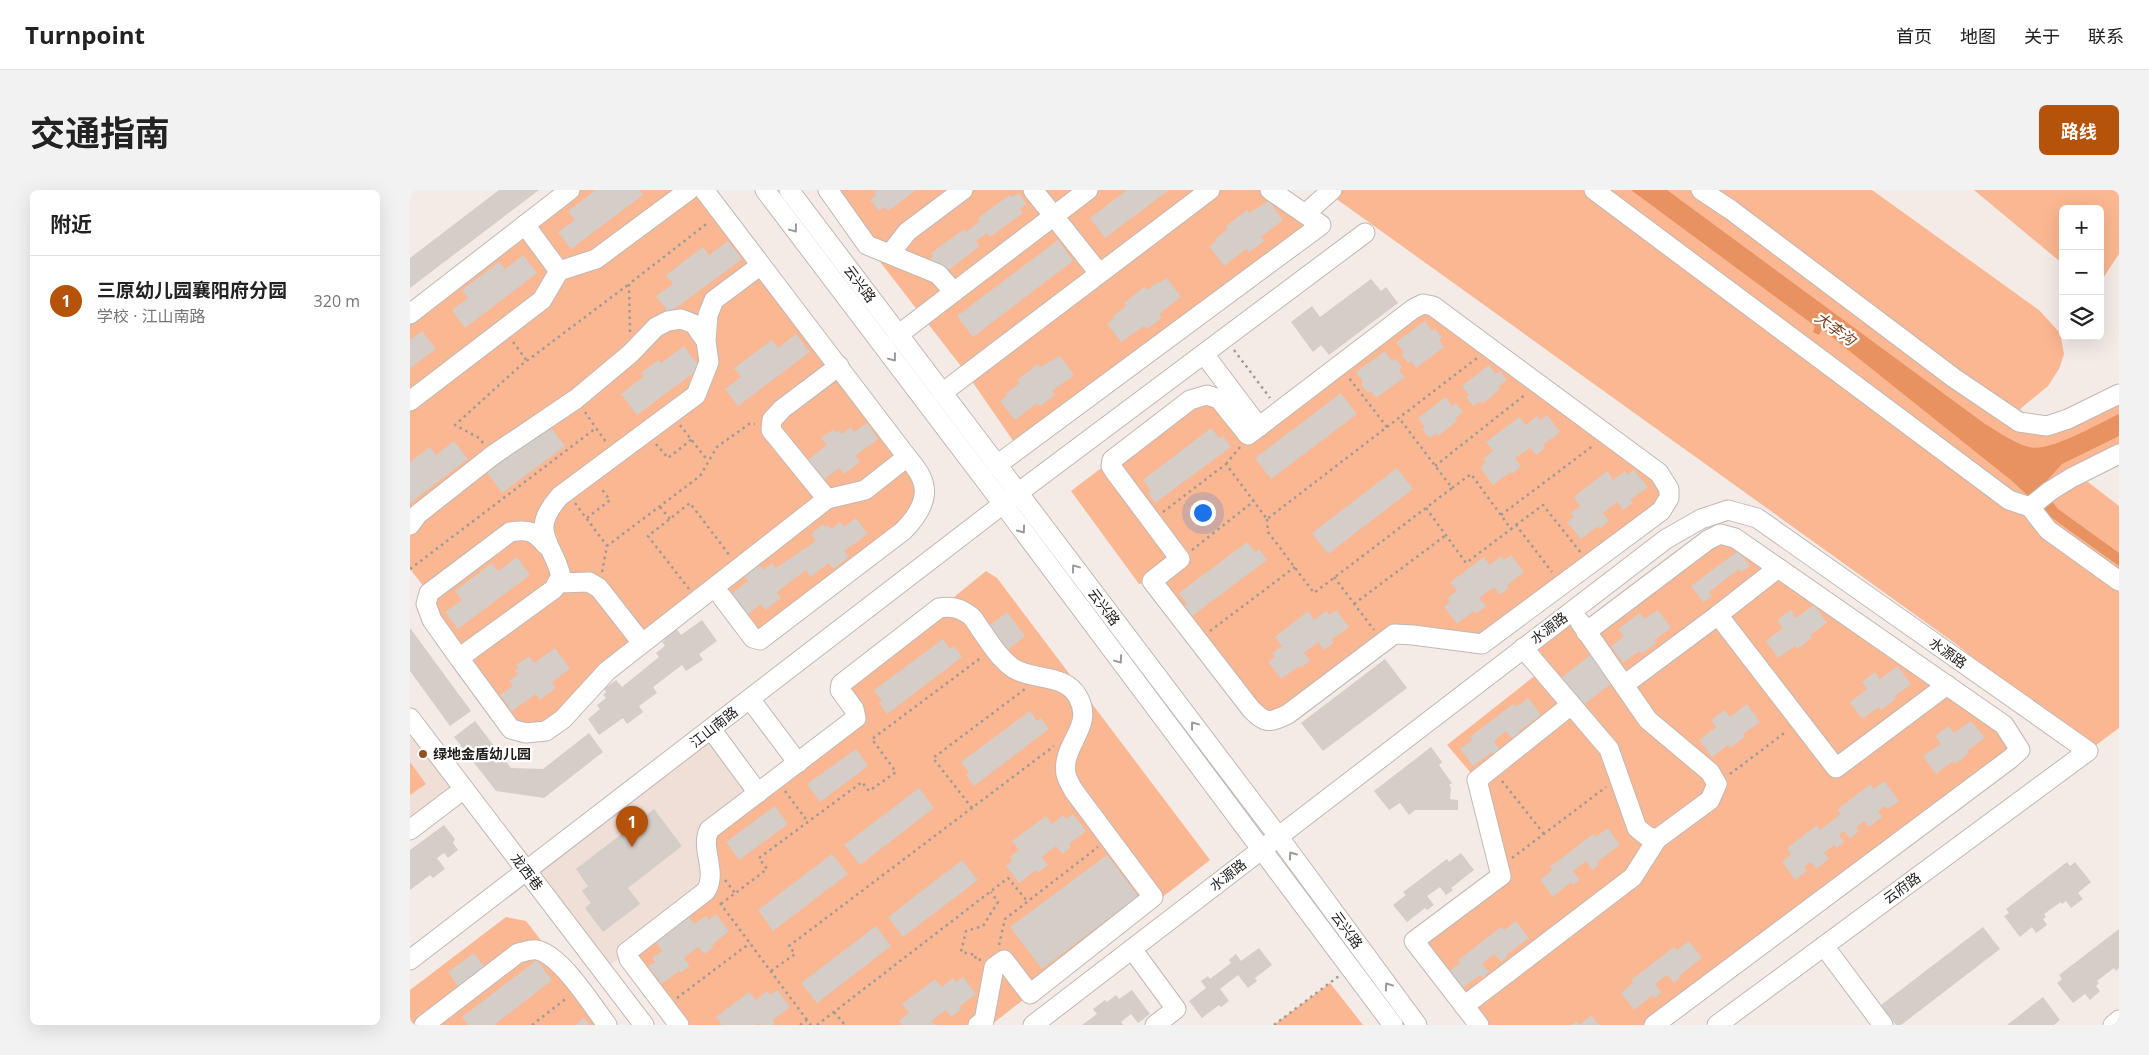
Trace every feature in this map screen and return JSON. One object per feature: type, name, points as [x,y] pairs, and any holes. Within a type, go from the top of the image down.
[{"type":"street","points":[[410,314],[570,190]]},
{"type":"street","points":[[410,401],[542,300],[558,271],[596,259],[689,190]]},
{"type":"street","points":[[704,190],[908,456],[922,478],[924,500],[914,520],[903,530],[760,640],[753,638],[722,597]]},
{"type":"street","name":"云兴路","points":[[765,190],[1278,836],[1417,1025]]},
{"type":"street","name":"云兴路","points":[[789,190],[997,465],[1010,498],[1261,849],[1393,1025]]},
{"type":"street","points":[[890,254],[907,232],[963,190]]},
{"type":"street","points":[[1033,190],[1099,273]]},
{"type":"street","points":[[898,335],[1088,190]]},
{"type":"street","points":[[942,393],[1210,190]]},
{"type":"street","points":[[997,465],[1321,225],[1270,190]]},
{"type":"street","points":[[1305,214],[1332,190]]},
{"type":"street","points":[[1594,190],[2008,500],[2032,506],[2048,530],[2119,581]]},
{"type":"street","points":[[1701,190],[1731,210],[1954,378],[2019,422],[2047,426],[2068,419],[2119,394]]},
{"type":"street","points":[[837,195],[867,245],[938,274],[954,292]]},
{"type":"street","points":[[525,225],[558,271]]},
{"type":"street","name":"江山南路","points":[[410,960],[1010,498],[1365,233]]},
{"type":"street","points":[[546,545],[543,528],[550,508],[567,491],[615,456],[675,422],[696,396],[709,362],[706,341],[708,315],[714,300],[761,265]]},
{"type":"street","points":[[1423,304],[1433,306],[1659,474],[1669,489],[1670,498],[1661,510],[1482,644],[1394,634],[1288,714],[1272,722],[1262,720],[1251,709],[1152,581],[1180,559],[1112,466],[1112,460],[1190,400],[1207,395],[1219,399],[1254,431],[1413,308],[1423,304]]},
{"type":"street","points":[[410,526],[418,514],[494,455],[576,399],[630,354],[656,328],[668,321],[681,319],[694,324],[706,341]]},
{"type":"street","points":[[1204,354],[1254,431]]},
{"type":"street","points":[[827,499],[771,430],[772,423],[782,409],[839,366]]},
{"type":"street","points":[[2032,506],[2050,490],[2119,454]]},
{"type":"street","points":[[459,658],[554,588],[561,576],[557,561],[537,534],[523,530],[510,532],[429,593],[426,604],[432,620],[459,658],[510,729],[526,733],[546,731],[563,719],[607,670],[827,499],[865,490],[908,456]]},
{"type":"street","name":"水源路","points":[[1033,1025],[1666,539],[1701,519],[1728,510],[1757,518],[2088,751]]},
{"type":"street","points":[[1586,632],[1708,540],[1720,534],[1735,538],[2004,725],[2020,750],[1654,1025]]},
{"type":"street","points":[[1624,685],[1778,568]]},
{"type":"street","points":[[557,583],[589,582],[598,588],[642,643]]},
{"type":"street","points":[[679,1025],[629,959],[627,952],[698,898],[709,887],[711,883],[705,838],[709,830],[856,718],[854,709],[840,690],[841,684],[939,608],[951,606],[966,611],[1012,667],[1021,672],[1063,682],[1078,697],[1083,724],[1066,755],[1066,774],[1074,791],[1153,897],[1030,994],[1004,960],[994,966],[984,1021],[978,1025]]},
{"type":"street","points":[[1464,1006],[1633,877],[1657,839],[1710,800],[1717,784],[1710,772],[1648,720],[1572,611]]},
{"type":"street","points":[[1718,615],[1836,768],[1947,685]]},
{"type":"street","points":[[1523,648],[1609,749],[1637,828],[1647,836],[1657,839]]},
{"type":"street","points":[[750,699],[798,763]]},
{"type":"street","points":[[1479,1025],[1414,941],[1501,876],[1477,780],[1571,704]]},
{"type":"street","name":"龙西巷","points":[[410,718],[644,1025]]},
{"type":"street","points":[[710,729],[758,793]]},
{"type":"street","name":"云府路","points":[[1717,1025],[2088,751]]},
{"type":"street","points":[[410,830],[464,789]]},
{"type":"street","points":[[1824,946],[1883,1025]]},
{"type":"street","points":[[424,1025],[518,953],[534,949],[546,953],[558,962],[608,1025]]},
{"type":"street","points":[[1132,949],[1176,1009],[1155,1025]]},
{"type":"street","points":[[1043,985],[1059,1005]]},
{"type":"street","points":[[2113,1025],[2119,1020]]},
{"type":"path","points":[[494,455],[479,438],[455,426],[527,361],[721,212]]},
{"type":"path","points":[[629,284],[630,354]]},
{"type":"path","points":[[504,330],[527,361]]},
{"type":"path","points":[[1225,338],[1280,411]]},
{"type":"path","points":[[1267,519],[1490,348]]},
{"type":"path","points":[[1339,365],[1387,427]]},
{"type":"path","points":[[1435,466],[1538,384]]},
{"type":"path","points":[[1398,418],[1452,488]]},
{"type":"path","points":[[675,422],[692,439],[708,461]]},
{"type":"path","points":[[598,588],[607,546],[700,476],[717,448],[749,424],[772,423]]},
{"type":"path","points":[[410,569],[596,428],[615,456]]},
{"type":"path","points":[[1152,521],[1226,464],[1254,431]]},
{"type":"path","points":[[1501,515],[1607,435]]},
{"type":"path","points":[[662,438],[656,443],[668,458],[692,439]]},
{"type":"path","points":[[1226,464],[1267,519],[1268,532],[1314,592],[1471,474],[1511,528]]},
{"type":"path","points":[[587,518],[610,500],[600,487],[592,493]]},
{"type":"path","points":[[567,491],[607,546]]},
{"type":"path","points":[[1180,559],[1254,501]]},
{"type":"path","points":[[697,600],[648,536],[670,519],[690,504],[739,568]]},
{"type":"path","points":[[1426,508],[1466,562],[1543,505],[1590,564]]},
{"type":"path","points":[[660,506],[670,519]]},
{"type":"path","points":[[1516,525],[1562,585]]},
{"type":"path","points":[[1354,604],[1446,535]]},
{"type":"path","points":[[1198,640],[1295,567]]},
{"type":"path","points":[[1334,577],[1383,642]]},
{"type":"path","points":[[721,904],[767,869],[759,858],[862,782],[870,791],[896,772],[872,739],[995,647]]},
{"type":"path","points":[[972,808],[933,758],[1042,676]]},
{"type":"path","points":[[1717,784],[1800,721]]},
{"type":"path","points":[[771,972],[795,954],[789,946],[1058,743],[1066,755]]},
{"type":"path","points":[[1499,868],[1619,777]]},
{"type":"path","points":[[777,779],[808,822]]},
{"type":"path","points":[[1502,781],[1544,834]]},
{"type":"path","points":[[991,892],[998,902],[983,926],[966,931],[961,952],[976,955],[975,959],[981,960],[980,964],[994,966],[1005,918],[1109,838]]},
{"type":"path","points":[[817,1025],[1008,878],[1027,901]]},
{"type":"path","points":[[709,887],[811,1025]]},
{"type":"path","points":[[665,1007],[750,943]]},
{"type":"path","points":[[1274,1025],[1350,968]]},
{"type":"path","points":[[532,1025],[579,989]]},
{"type":"path","points":[[834,1012],[845,1025]]},
{"type":"path","points":[[800,1025],[807,1020]]},
{"type":"shaded area","points":[[570,190],[704,190],[922,478],[914,520],[760,640],[722,597],[697,600],[563,719],[526,733],[432,620],[429,593],[410,569],[410,314]]},
{"type":"shaded area","points":[[828,190],[1270,190],[1321,225],[1018,448],[967,374],[867,245]]},
{"type":"shaded area","points":[[1324,190],[1872,190],[2039,310],[2059,332],[2059,340],[2061,340],[2064,354],[2059,369],[2048,386],[2020,409],[2035,425],[2119,394],[2119,454],[2084,479],[2119,506],[2119,728],[2088,751],[1956,644]]},
{"type":"shaded area","points":[[1974,190],[2119,190],[2119,254],[2104,276],[2104,205],[2059,205],[2059,261]]},
{"type":"shaded area","points":[[1423,304],[1659,473],[1669,498],[1482,644],[1394,634],[1271,722],[1153,581],[1139,584],[1071,491],[1112,460],[1207,395],[1248,435]]},
{"type":"shaded area","points":[[1720,534],[2004,725],[2020,750],[1654,1025],[1479,1025],[1414,941],[1501,876],[1477,780],[1447,745],[1542,670],[1523,648],[1572,611],[1586,631]]},
{"type":"shaded area","points":[[986,571],[997,578],[1210,860],[1046,988],[1042,985],[991,1025],[679,1025],[629,959],[706,891],[705,838],[850,724],[840,690]]},
{"type":"shaded area","name":"绿地金盾幼儿园","points":[[410,718],[464,789],[410,830]]},
{"type":"shaded area","points":[[711,729],[758,793],[711,883],[603,971],[526,871]]},
{"type":"shaded area","points":[[410,762],[426,784],[410,795]]},
{"type":"shaded area","points":[[506,917],[526,921],[607,1025],[410,1025],[410,990]]},
{"type":"shaded area","points":[[1330,983],[1363,1025],[1274,1025]]},
{"type":"water","name":"大李沟","points":[[1631,190],[1667,190],[1985,424],[2017,443],[2038,448],[2049,446],[2119,414],[2119,436],[2062,464],[2041,487],[2058,509],[2119,553],[2119,566],[2052,518],[2012,481],[1822,329],[1819,335],[1813,332],[1815,326]]},
{"type":"building","points":[[499,190],[539,190],[410,288],[410,258]]},
{"type":"building","points":[[596,190],[640,190],[643,195],[571,249],[558,232],[575,220],[568,211]]},
{"type":"building","points":[[877,190],[916,190],[888,211],[885,207],[879,211],[870,200],[876,195],[874,192]]},
{"type":"building","points":[[1127,190],[1169,190],[1105,238],[1090,218]]},
{"type":"building","points":[[1018,193],[1027,204],[1020,209],[1023,213],[990,237],[987,233],[976,241],[980,246],[946,272],[928,260],[934,256],[931,253],[964,229],[966,232],[980,221],[978,218],[1009,195],[1012,197]]},
{"type":"building","points":[[1269,201],[1283,220],[1261,237],[1264,241],[1249,252],[1246,249],[1224,266],[1209,246],[1228,229],[1226,226],[1247,210],[1249,213]]},
{"type":"building","points":[[1058,240],[1073,261],[973,337],[957,316]]},
{"type":"building","points":[[728,241],[742,259],[669,313],[656,296],[673,284],[666,275],[703,247],[709,255]]},
{"type":"building","points":[[523,255],[537,273],[465,328],[452,310],[468,298],[462,290],[499,262],[505,269]]},
{"type":"building","points":[[1167,278],[1181,297],[1159,314],[1162,318],[1147,329],[1144,326],[1121,342],[1107,324],[1114,318],[1113,316],[1126,306],[1124,303],[1144,287],[1147,290],[1159,281],[1160,283]]},
{"type":"building","points":[[1371,279],[1381,291],[1386,287],[1398,303],[1329,355],[1321,345],[1313,352],[1291,322],[1312,306],[1320,317]]},
{"type":"building","points":[[1425,321],[1432,331],[1435,328],[1442,338],[1439,340],[1444,347],[1416,368],[1411,361],[1408,363],[1401,354],[1404,352],[1396,342]]},
{"type":"building","points":[[422,331],[436,349],[410,368],[410,340]]},
{"type":"building","points":[[796,334],[810,352],[738,406],[725,389],[741,377],[734,368],[772,340],[778,348]]},
{"type":"building","points":[[684,346],[700,368],[637,415],[621,394],[644,376],[641,373],[658,360],[661,363]]},
{"type":"building","points":[[1385,351],[1392,361],[1395,358],[1402,367],[1399,370],[1405,377],[1376,398],[1371,391],[1368,393],[1361,384],[1363,382],[1356,372]]},
{"type":"building","points":[[1060,356],[1074,375],[1052,391],[1055,395],[1040,406],[1037,403],[1015,420],[1000,401],[1007,395],[1006,393],[1020,383],[1017,380],[1038,364],[1040,367]]},
{"type":"building","points":[[1489,365],[1496,374],[1500,371],[1507,380],[1498,387],[1500,389],[1482,404],[1480,401],[1473,406],[1466,397],[1469,395],[1462,386]]},
{"type":"building","points":[[1341,393],[1357,414],[1271,479],[1255,458]]},
{"type":"building","points":[[1446,397],[1452,406],[1456,403],[1463,412],[1455,419],[1457,421],[1438,436],[1436,433],[1429,438],[1422,429],[1425,427],[1418,418]]},
{"type":"building","points":[[1547,415],[1560,432],[1543,445],[1545,448],[1536,455],[1530,448],[1515,458],[1521,466],[1512,474],[1510,472],[1493,485],[1480,467],[1486,462],[1483,459],[1493,451],[1486,442],[1519,417],[1526,425],[1537,416],[1540,420]]},
{"type":"building","points":[[867,423],[878,439],[855,456],[860,462],[844,474],[839,468],[821,482],[806,461],[827,445],[821,438],[834,429],[836,432],[839,430],[842,434],[851,427],[854,432]]},
{"type":"building","points":[[549,425],[565,446],[502,493],[487,472]]},
{"type":"building","points":[[1211,428],[1219,438],[1223,436],[1231,447],[1155,503],[1148,493],[1151,491],[1143,480]]},
{"type":"building","points":[[454,441],[468,459],[410,503],[410,462],[430,447],[436,455]]},
{"type":"building","points":[[1397,468],[1413,489],[1328,554],[1312,533]]},
{"type":"building","points":[[1634,470],[1648,487],[1630,500],[1633,503],[1623,510],[1617,502],[1603,513],[1609,521],[1599,529],[1598,526],[1581,539],[1567,522],[1574,517],[1571,513],[1580,506],[1574,497],[1607,471],[1613,480],[1625,471],[1627,475]]},
{"type":"building","points":[[856,518],[868,534],[844,551],[849,557],[833,569],[829,563],[810,577],[806,570],[777,592],[781,598],[765,610],[761,604],[743,618],[727,597],[748,581],[743,574],[755,565],[758,568],[761,566],[763,570],[772,563],[776,568],[816,541],[811,534],[823,524],[825,527],[828,525],[831,529],[840,522],[844,527]]},
{"type":"building","points":[[1247,542],[1255,552],[1259,549],[1267,560],[1191,617],[1184,606],[1187,604],[1179,593]]},
{"type":"building","points":[[1738,551],[1750,566],[1742,572],[1739,569],[1709,592],[1712,596],[1703,602],[1691,586]]},
{"type":"building","points":[[1511,555],[1524,572],[1507,585],[1509,588],[1500,595],[1494,587],[1479,598],[1486,606],[1476,614],[1474,611],[1457,624],[1444,607],[1450,602],[1447,598],[1457,591],[1450,582],[1484,557],[1490,565],[1501,556],[1504,560]]},
{"type":"building","points":[[517,557],[530,575],[458,629],[445,612],[462,600],[455,591],[492,563],[498,571]]},
{"type":"building","points":[[1814,605],[1827,623],[1810,635],[1812,638],[1797,649],[1795,646],[1778,658],[1766,641],[1783,628],[1777,620],[1791,610],[1796,618]]},
{"type":"building","points":[[1336,610],[1349,627],[1331,640],[1334,643],[1324,650],[1318,642],[1304,653],[1310,661],[1300,668],[1299,666],[1281,679],[1268,662],[1275,657],[1272,653],[1282,646],[1275,637],[1308,611],[1314,620],[1326,611],[1329,615]]},
{"type":"building","points":[[1658,610],[1671,628],[1654,640],[1656,643],[1641,654],[1639,651],[1623,663],[1611,646],[1624,636],[1618,629],[1640,613],[1644,619]]},
{"type":"building","points":[[1007,612],[1025,636],[1008,650],[989,626]]},
{"type":"building","points":[[702,620],[717,641],[699,654],[703,660],[686,671],[682,665],[653,687],[657,693],[639,706],[643,712],[627,724],[623,718],[599,735],[588,719],[600,709],[597,705],[606,698],[603,695],[606,692],[604,689],[616,680],[622,687],[659,657],[656,653],[665,646],[662,642],[665,640],[663,637],[676,628],[681,635]]},
{"type":"building","points":[[410,628],[471,711],[450,726],[410,671]]},
{"type":"building","points":[[943,639],[950,649],[954,646],[962,657],[887,714],[879,703],[882,701],[874,690]]},
{"type":"building","points":[[555,648],[570,669],[552,682],[556,688],[540,700],[536,694],[512,711],[500,695],[513,686],[509,681],[518,674],[515,671],[519,668],[516,665],[529,656],[534,663]]},
{"type":"building","points":[[1594,652],[1616,680],[1577,710],[1556,682]]},
{"type":"building","points":[[1385,659],[1407,688],[1323,751],[1301,723]]},
{"type":"building","points":[[1898,666],[1911,684],[1894,697],[1896,699],[1881,710],[1879,707],[1862,719],[1850,702],[1867,689],[1862,682],[1875,672],[1880,679]]},
{"type":"building","points":[[1528,698],[1541,715],[1518,732],[1519,734],[1513,740],[1506,731],[1494,741],[1500,750],[1494,755],[1492,752],[1473,766],[1460,749],[1472,740],[1470,737],[1513,704],[1516,707]]},
{"type":"building","points":[[1747,704],[1760,722],[1743,734],[1745,737],[1730,748],[1728,745],[1712,757],[1699,740],[1716,727],[1711,720],[1725,710],[1730,717]]},
{"type":"building","points":[[1030,711],[1037,721],[1041,718],[1049,729],[974,786],[966,775],[969,773],[961,762]]},
{"type":"building","points":[[475,721],[511,768],[543,769],[589,733],[603,752],[544,798],[496,791],[454,737]]},
{"type":"building","points":[[1971,721],[1985,738],[1967,751],[1969,753],[1955,764],[1953,761],[1936,774],[1923,756],[1941,744],[1935,736],[1949,726],[1954,733]]},
{"type":"building","points":[[1431,747],[1442,762],[1439,765],[1452,783],[1449,785],[1451,788],[1450,799],[1458,800],[1458,810],[1415,810],[1409,815],[1400,803],[1389,810],[1374,791]]},
{"type":"building","points":[[856,749],[868,766],[820,802],[807,784]]},
{"type":"building","points":[[1884,781],[1899,801],[1888,809],[1885,806],[1878,811],[1882,817],[1869,827],[1864,821],[1856,827],[1859,831],[1850,839],[1844,831],[1839,835],[1844,842],[1837,848],[1834,845],[1824,853],[1829,859],[1816,869],[1811,862],[1804,867],[1807,871],[1795,880],[1782,862],[1791,854],[1787,848],[1817,825],[1820,830],[1841,814],[1837,810],[1870,784],[1874,789]]},
{"type":"building","points":[[919,788],[934,808],[860,865],[844,845]]},
{"type":"building","points":[[775,806],[788,824],[739,860],[726,842]]},
{"type":"building","points":[[654,809],[682,846],[628,888],[640,904],[603,932],[585,908],[591,903],[582,891],[588,886],[576,869]]},
{"type":"building","points":[[1073,814],[1086,831],[1069,844],[1071,847],[1062,854],[1056,846],[1042,857],[1048,865],[1038,873],[1036,870],[1019,883],[1006,866],[1012,861],[1010,857],[1019,850],[1012,841],[1046,816],[1052,824],[1063,815],[1066,819]]},
{"type":"building","points":[[444,825],[455,839],[453,843],[458,850],[448,858],[444,853],[437,858],[445,869],[433,878],[430,875],[410,890],[410,850]]},
{"type":"building","points":[[1608,828],[1620,845],[1597,862],[1599,865],[1592,870],[1586,861],[1573,871],[1580,880],[1573,885],[1571,882],[1553,897],[1540,880],[1552,870],[1550,867],[1593,834],[1595,837]]},
{"type":"building","points":[[1461,853],[1474,870],[1451,888],[1453,890],[1446,895],[1440,887],[1427,896],[1434,905],[1427,910],[1425,908],[1407,922],[1393,905],[1406,895],[1403,892],[1447,859],[1449,862]]},
{"type":"building","points":[[832,854],[848,874],[773,931],[758,910]]},
{"type":"building","points":[[1107,855],[1138,896],[1042,969],[1010,927]]},
{"type":"building","points":[[962,860],[978,880],[903,937],[888,917]]},
{"type":"building","points":[[2067,862],[2070,866],[2075,862],[2091,882],[2078,893],[2083,899],[2071,908],[2066,901],[2062,904],[2061,902],[2044,914],[2046,917],[2043,919],[2047,925],[2036,933],[2032,927],[2020,937],[2004,916],[2009,913],[2006,909]]},
{"type":"building","points":[[716,914],[729,931],[712,945],[714,947],[704,954],[698,947],[684,958],[690,966],[680,973],[679,971],[662,984],[648,966],[655,962],[652,958],[662,951],[655,941],[688,916],[694,924],[706,916],[709,920]]},
{"type":"building","points":[[1516,921],[1529,938],[1506,955],[1507,957],[1501,962],[1494,954],[1482,964],[1489,972],[1482,978],[1480,975],[1461,989],[1448,972],[1460,963],[1458,960],[1501,927],[1504,930]]},
{"type":"building","points":[[876,926],[891,946],[817,1003],[801,983]]},
{"type":"building","points":[[1983,927],[2000,949],[1901,1025],[1896,1025],[1881,1005]]},
{"type":"building","points":[[2119,929],[2119,968],[2116,971],[2114,968],[2097,981],[2099,983],[2096,986],[2100,991],[2090,1000],[2085,994],[2073,1003],[2057,983],[2062,979],[2059,975]]},
{"type":"building","points":[[1689,941],[1702,958],[1679,976],[1680,978],[1674,983],[1667,975],[1655,984],[1661,993],[1655,998],[1653,995],[1634,1010],[1621,993],[1633,983],[1631,980],[1674,947],[1677,950]]},
{"type":"building","points":[[1259,948],[1272,965],[1255,978],[1257,981],[1248,988],[1238,975],[1220,989],[1229,1001],[1221,1007],[1219,1005],[1202,1018],[1189,1001],[1206,988],[1201,981],[1208,976],[1210,979],[1231,963],[1229,960],[1236,954],[1241,961]]},
{"type":"building","points":[[474,953],[485,968],[459,988],[448,972]]},
{"type":"building","points":[[537,960],[552,980],[494,1025],[469,1025],[462,1017]]},
{"type":"building","points":[[963,977],[976,994],[959,1007],[961,1010],[951,1017],[946,1010],[931,1021],[935,1025],[902,1025],[899,1021],[909,1013],[902,1004],[935,979],[942,987],[953,978],[956,982]]},
{"type":"building","points":[[777,990],[790,1007],[773,1020],[775,1023],[772,1025],[761,1025],[760,1023],[756,1025],[722,1025],[716,1017],[749,992],[756,1000],[767,991],[770,995]]},
{"type":"building","points":[[1132,990],[1150,1014],[1138,1023],[1131,1014],[1121,1022],[1123,1025],[1082,1025],[1097,1014],[1093,1009],[1105,1000],[1107,1002],[1116,995],[1119,999]]},
{"type":"building","points":[[2043,997],[2060,1020],[2054,1025],[2007,1025]]},
{"type":"building","points":[[1591,1015],[1599,1025],[1579,1025]]},
{"type":"building","points":[[584,1018],[590,1025],[575,1025]]},
{"type":"place","name":"绿地金盾幼儿园","points":[[423,754]]},
{"type":"place","name":"三原幼儿园襄阳府分园","points":[[632,847]]}]
